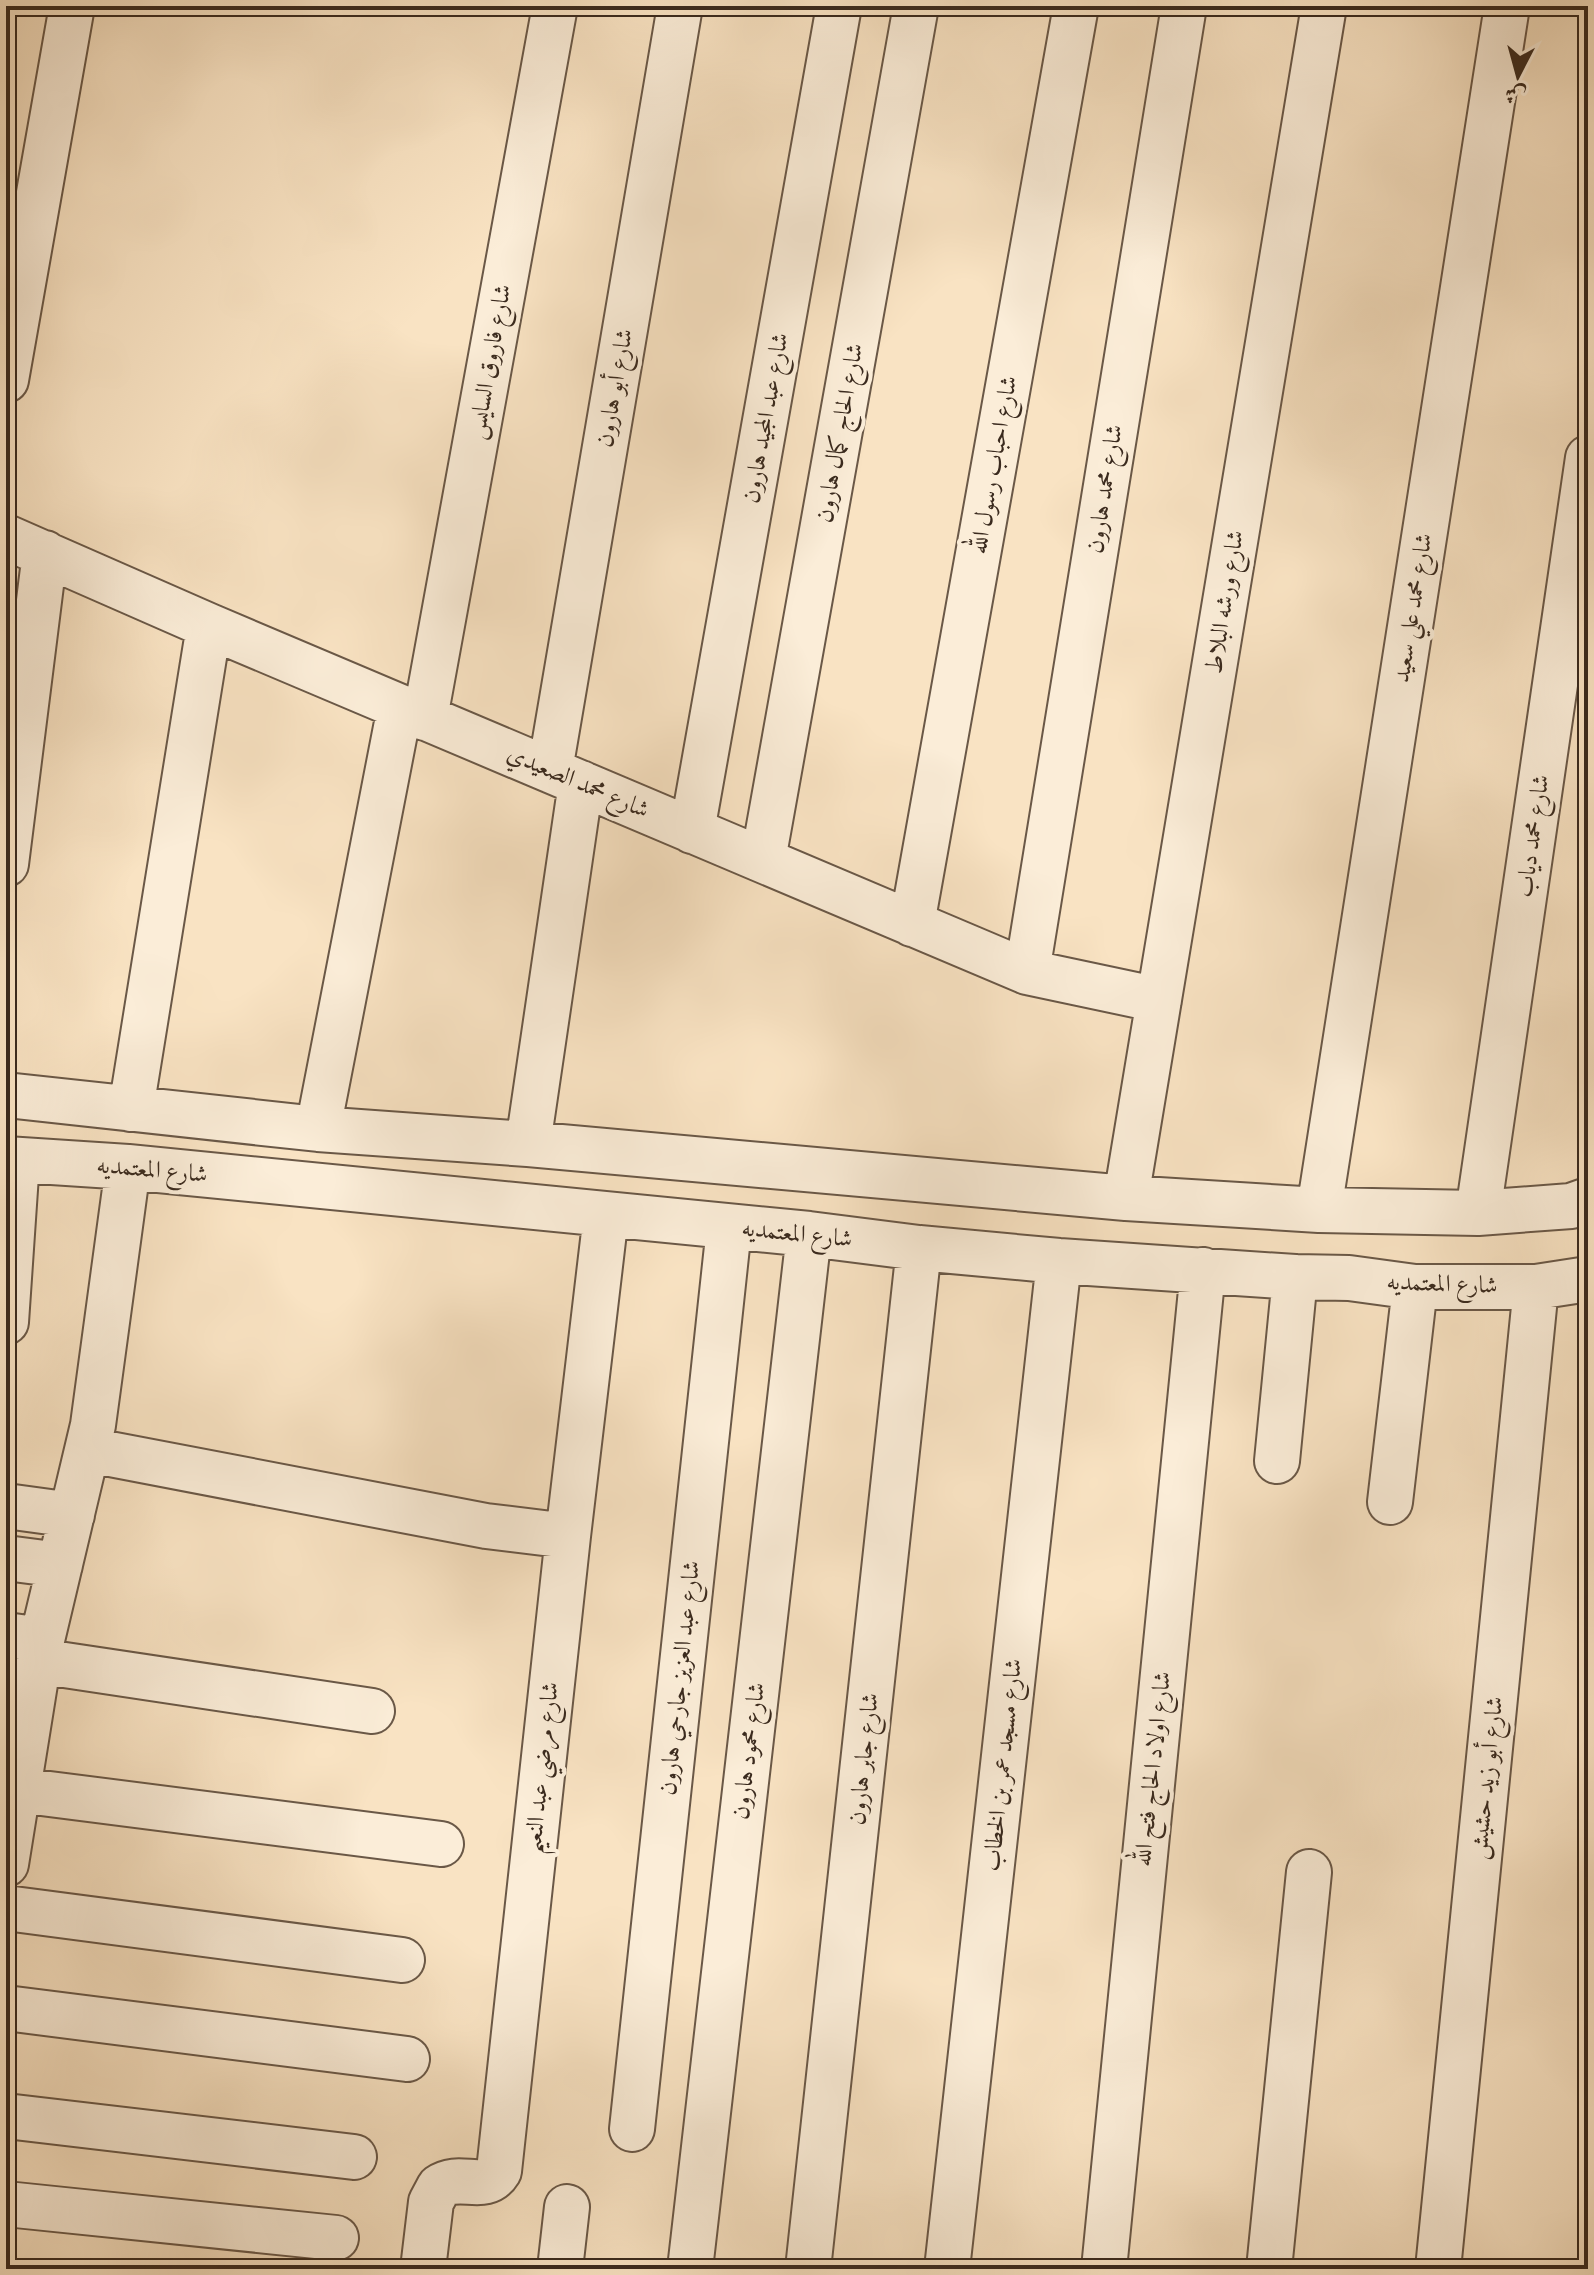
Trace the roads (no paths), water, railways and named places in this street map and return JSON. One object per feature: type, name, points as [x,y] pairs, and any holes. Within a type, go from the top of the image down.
[{"type":"street","points":[[6,380],[72,6]]},
{"type":"street","name":"شارع فاروق السايس","points":[[318,1129],[413,712],[555,6]]},
{"type":"street","name":"شارع أبو هارون","points":[[528,1144],[565,777],[680,6]]},
{"type":"street","name":"شارع عبد المجيد هارون","points":[[692,831],[839,6]]},
{"type":"street","name":"شارع الحاج كمال هارون","points":[[763,860],[916,6]]},
{"type":"street","name":"شارع احباب رسول الله","points":[[912,924],[1076,6]]},
{"type":"street","name":"شارع محمد هارون","points":[[1027,972],[1184,6]]},
{"type":"street","name":"شارع ورشه البلاط","points":[[1126,1198],[1324,6]]},
{"type":"street","name":"شارع محمد علي سعيد","points":[[1319,1210],[1507,6]]},
{"type":"street","name":"شارع محمد دياب","points":[[1478,1213],[1588,458]]},
{"type":"street","points":[[6,864],[25,545]]},
{"type":"street","name":"شارع محمد الصعيدي","points":[[25,545],[1027,972],[1159,1000]]},
{"type":"street","points":[[131,1109],[209,626]]},
{"type":"street","points":[[6,1095],[318,1129],[528,1144],[1126,1198],[1319,1210],[1478,1213],[1571,1206],[1588,1200]]},
{"type":"street","points":[[6,1322],[11,1159]]},
{"type":"street","name":"شارع المعتمديه","points":[[11,1159],[128,1167],[1059,1261],[1349,1278],[1415,1287],[1536,1287],[1588,1279]]},
{"type":"street","points":[[6,1864],[18,1707],[29,1645],[60,1565],[89,1450],[128,1167]]},
{"type":"street","name":"شارع مرضي عبد النعيم","points":[[423,2269],[431,2202],[439,2187],[454,2180],[485,2183],[499,2171],[606,1215]]},
{"type":"street","name":"شارع عبد العزيز جارحي هارون","points":[[632,2129],[729,1228]]},
{"type":"street","name":"شارع محمود هارون","points":[[690,2269],[809,1234]]},
{"type":"street","name":"شارع جابر هارون","points":[[808,2269],[919,1248]]},
{"type":"street","name":"شارع مسجد عمر بن الخطاب","points":[[947,2269],[1059,1261]]},
{"type":"street","name":"شارع اولاد الحاج فتح الله","points":[[1104,2269],[1203,1270]]},
{"type":"street","points":[[1277,1461],[1295,1277]]},
{"type":"street","points":[[1390,1502],[1415,1287]]},
{"type":"street","name":"شارع أبو زيد حشيش","points":[[1438,2269],[1536,1287]]},
{"type":"street","points":[[89,1450],[486,1526],[568,1536]]},
{"type":"street","points":[[6,1506],[72,1515]]},
{"type":"street","points":[[6,1558],[60,1565]]},
{"type":"street","points":[[29,1645],[372,1711]]},
{"type":"street","points":[[14,1785],[441,1844]]},
{"type":"street","points":[[1269,2269],[1309,1872]]},
{"type":"street","points":[[6,1908],[402,1960]]},
{"type":"street","points":[[6,2008],[407,2059]]},
{"type":"street","points":[[6,2116],[354,2157]]},
{"type":"street","points":[[6,2204],[336,2238]]},
{"type":"street","points":[[560,2269],[567,2207]]}]
